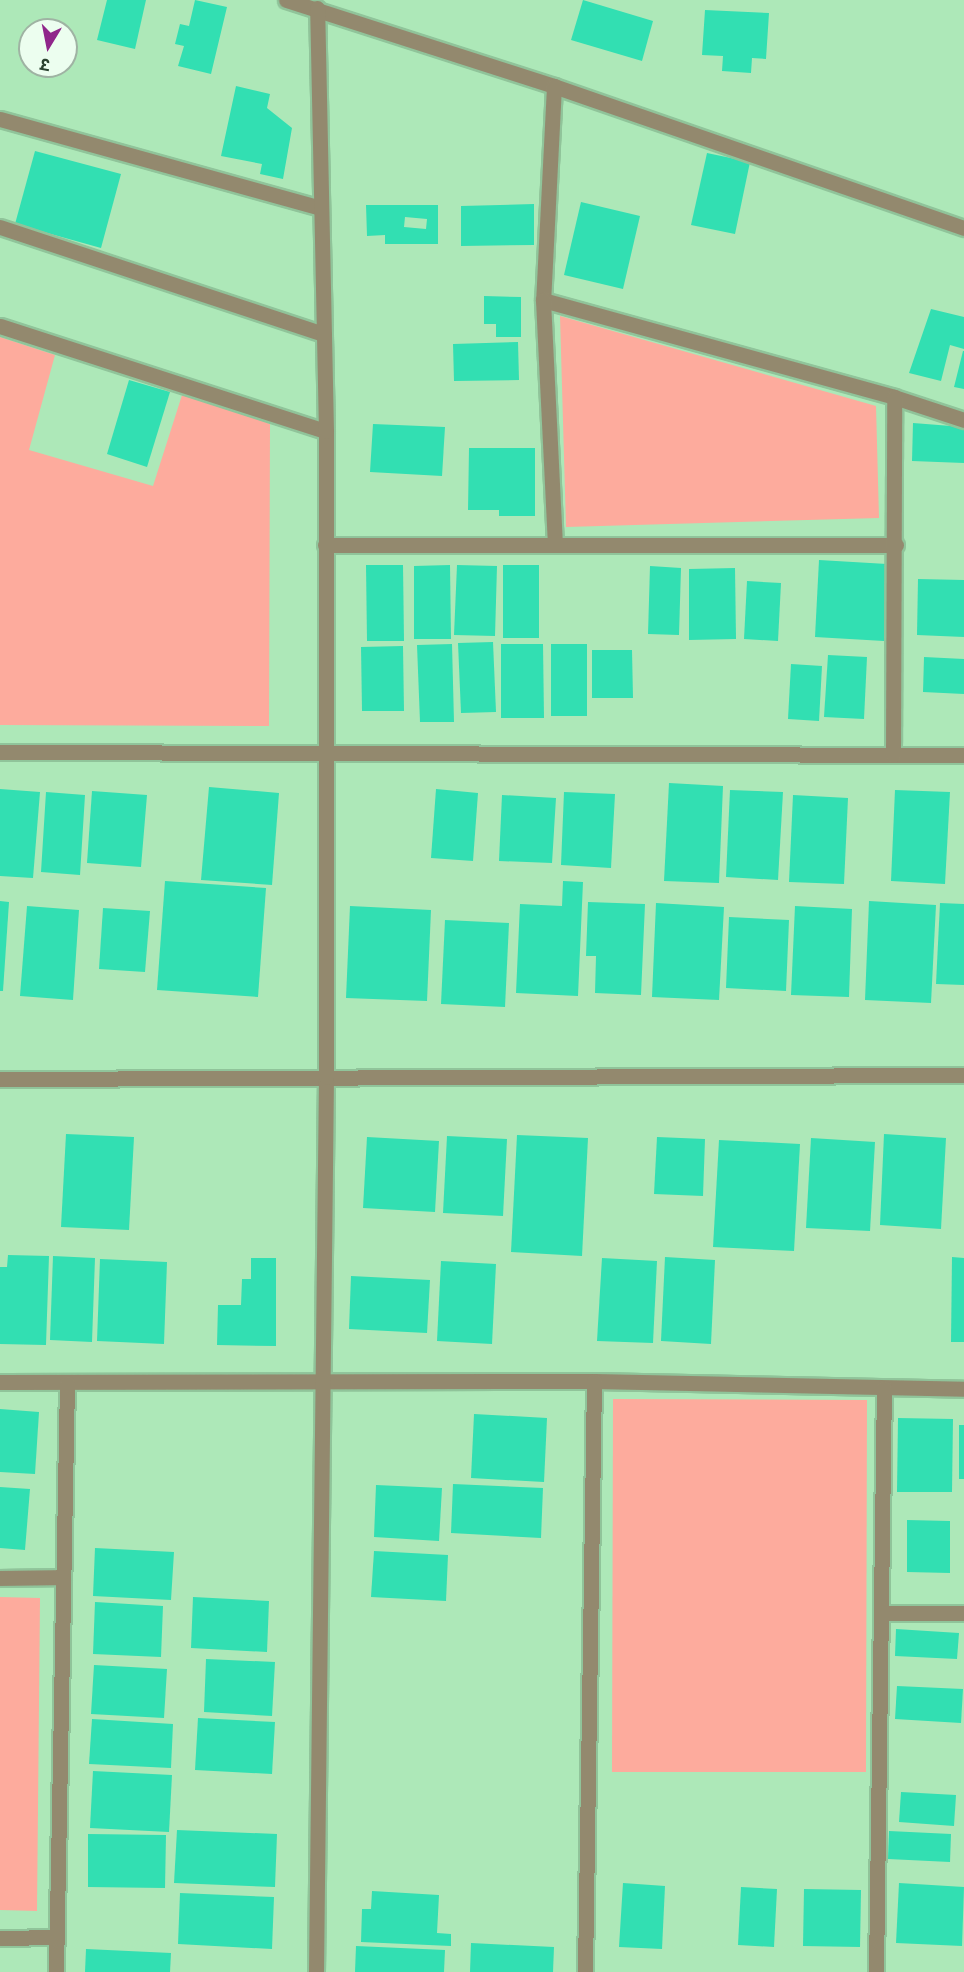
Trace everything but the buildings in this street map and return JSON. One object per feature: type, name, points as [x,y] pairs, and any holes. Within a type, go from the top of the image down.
[{"type":"street","points":[[285,0],[317,8],[554,87],[964,228]]},
{"type":"street","points":[[316,1972],[326,1077],[323,756],[326,431],[317,8]]},
{"type":"street","points":[[554,87],[543,300],[555,545]]},
{"type":"street","points":[[0,119],[321,208]]},
{"type":"street","points":[[0,227],[324,334]]},
{"type":"street","points":[[543,300],[894,396],[964,420]]},
{"type":"street","points":[[0,326],[326,431]]},
{"type":"street","points":[[893,756],[896,545],[894,396]]},
{"type":"street","points":[[325,545],[896,545]]},
{"type":"street","points":[[0,752],[323,756],[964,756]]},
{"type":"street","points":[[0,1078],[964,1075]]},
{"type":"street","points":[[585,1972],[594,1381]]},
{"type":"street","points":[[0,1382],[594,1381],[964,1389]]},
{"type":"street","points":[[56,1972],[67,1383]]},
{"type":"street","points":[[876,1972],[884,1388]]},
{"type":"street","points":[[0,1578],[63,1577]]},
{"type":"street","points":[[881,1613],[964,1613]]},
{"type":"street","points":[[0,1938],[56,1937]]},
{"type":"shaded area","points":[[560,316],[876,406],[879,518],[566,527]]},
{"type":"shaded area","points":[[0,337],[55,355],[29,450],[153,486],[183,392],[270,424],[269,726],[0,725]]},
{"type":"shaded area","points":[[613,1399],[867,1400],[866,1772],[612,1772]]},
{"type":"shaded area","points":[[0,1597],[40,1598],[37,1911],[0,1910]]}]
